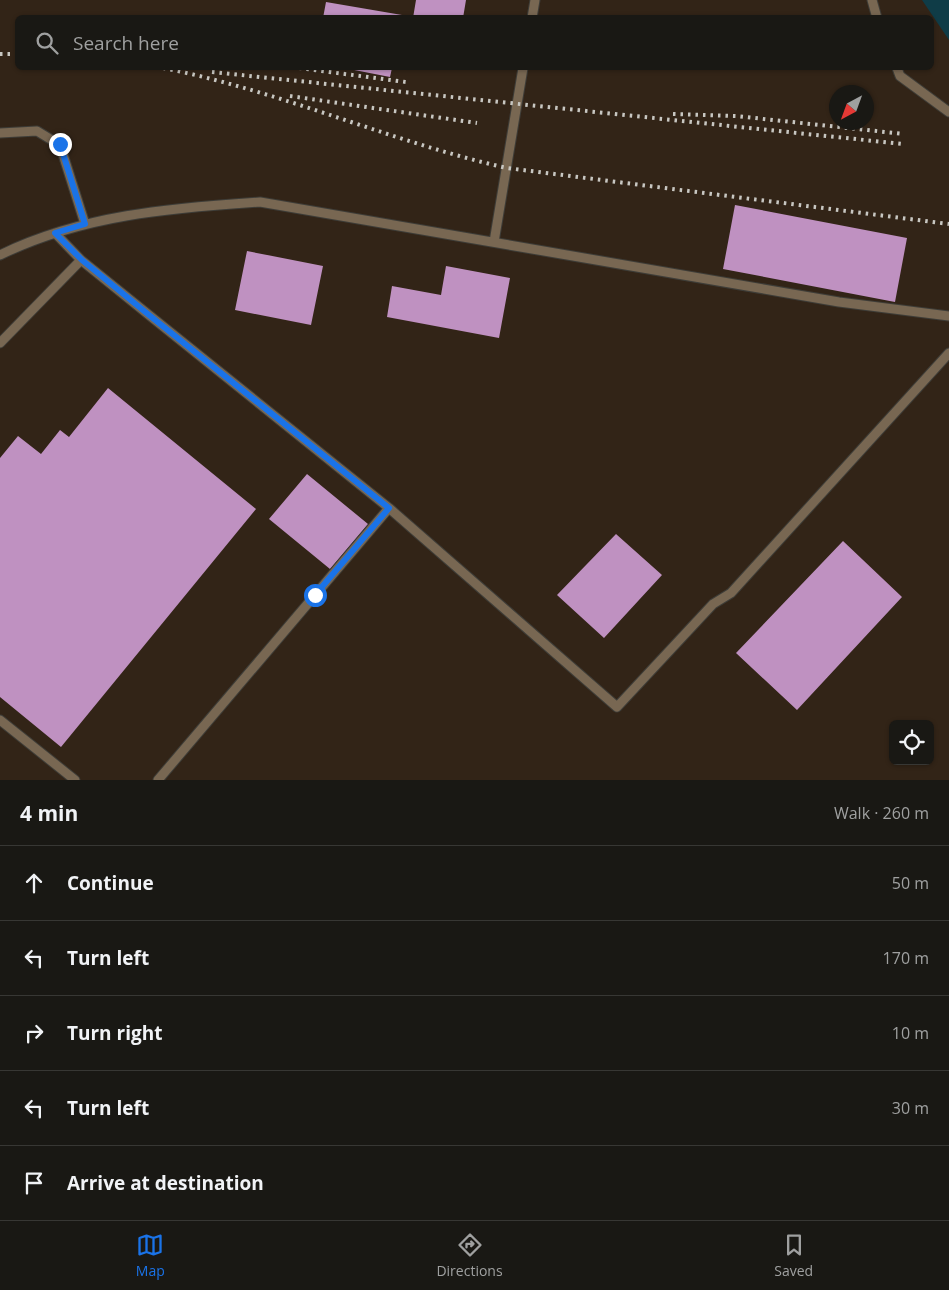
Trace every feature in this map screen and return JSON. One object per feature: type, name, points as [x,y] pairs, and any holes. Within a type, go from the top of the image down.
[{"type":"lane","points":[[532,15],[535,0]]},
{"type":"lane","points":[[872,0],[876,15]]},
{"type":"lane","points":[[494,242],[523,70]]},
{"type":"lane","points":[[897,70],[900,76],[949,112]]},
{"type":"lane","points":[[0,132],[37,131],[60,144],[85,224]]},
{"type":"lane","points":[[0,255],[30,240],[110,217],[176,208],[260,202],[839,302],[949,316]]},
{"type":"lane","points":[[55,233],[82,260],[389,508],[617,707],[713,604],[731,593],[949,353]]},
{"type":"lane","points":[[0,343],[82,260]]},
{"type":"lane","points":[[158,780],[389,508]]},
{"type":"lane","points":[[0,720],[75,780]]},
{"type":"shaded area","points":[[0,0],[924,0],[949,37],[949,780],[0,780]]},
{"type":"water","points":[[922,0],[949,0],[949,40],[934,15]]},
{"type":"building","points":[[416,0],[466,0],[464,15],[414,15]]},
{"type":"building","points":[[326,2],[402,15],[324,15]]},
{"type":"building","points":[[354,70],[392,70],[390,77]]},
{"type":"building","points":[[735,205],[907,238],[895,302],[723,269]]},
{"type":"building","points":[[247,251],[323,266],[311,325],[235,310]]},
{"type":"building","points":[[446,266],[510,278],[499,338],[387,317],[392,286],[441,295]]},
{"type":"building","points":[[108,388],[256,509],[61,747],[0,697],[0,458],[18,436],[41,454],[60,430],[69,437]]},
{"type":"building","points":[[307,474],[368,524],[330,569],[269,519]]},
{"type":"building","points":[[616,534],[662,575],[604,638],[557,595]]},
{"type":"building","points":[[843,541],[902,597],[797,710],[736,653]]},
{"type":"railway","points":[[0,54],[15,54]]},
{"type":"railway","points":[[172,70],[250,90],[421,145],[507,168],[949,224]]},
{"type":"railway","points":[[314,70],[406,82]]},
{"type":"railway","points":[[212,72],[903,144]]},
{"type":"railway","points":[[290,96],[477,123]]},
{"type":"railway","points":[[673,114],[736,116],[904,134]]},
{"type":"route","points":[[60,144],[85,224],[55,233],[82,260],[389,508],[315,595]]}]
